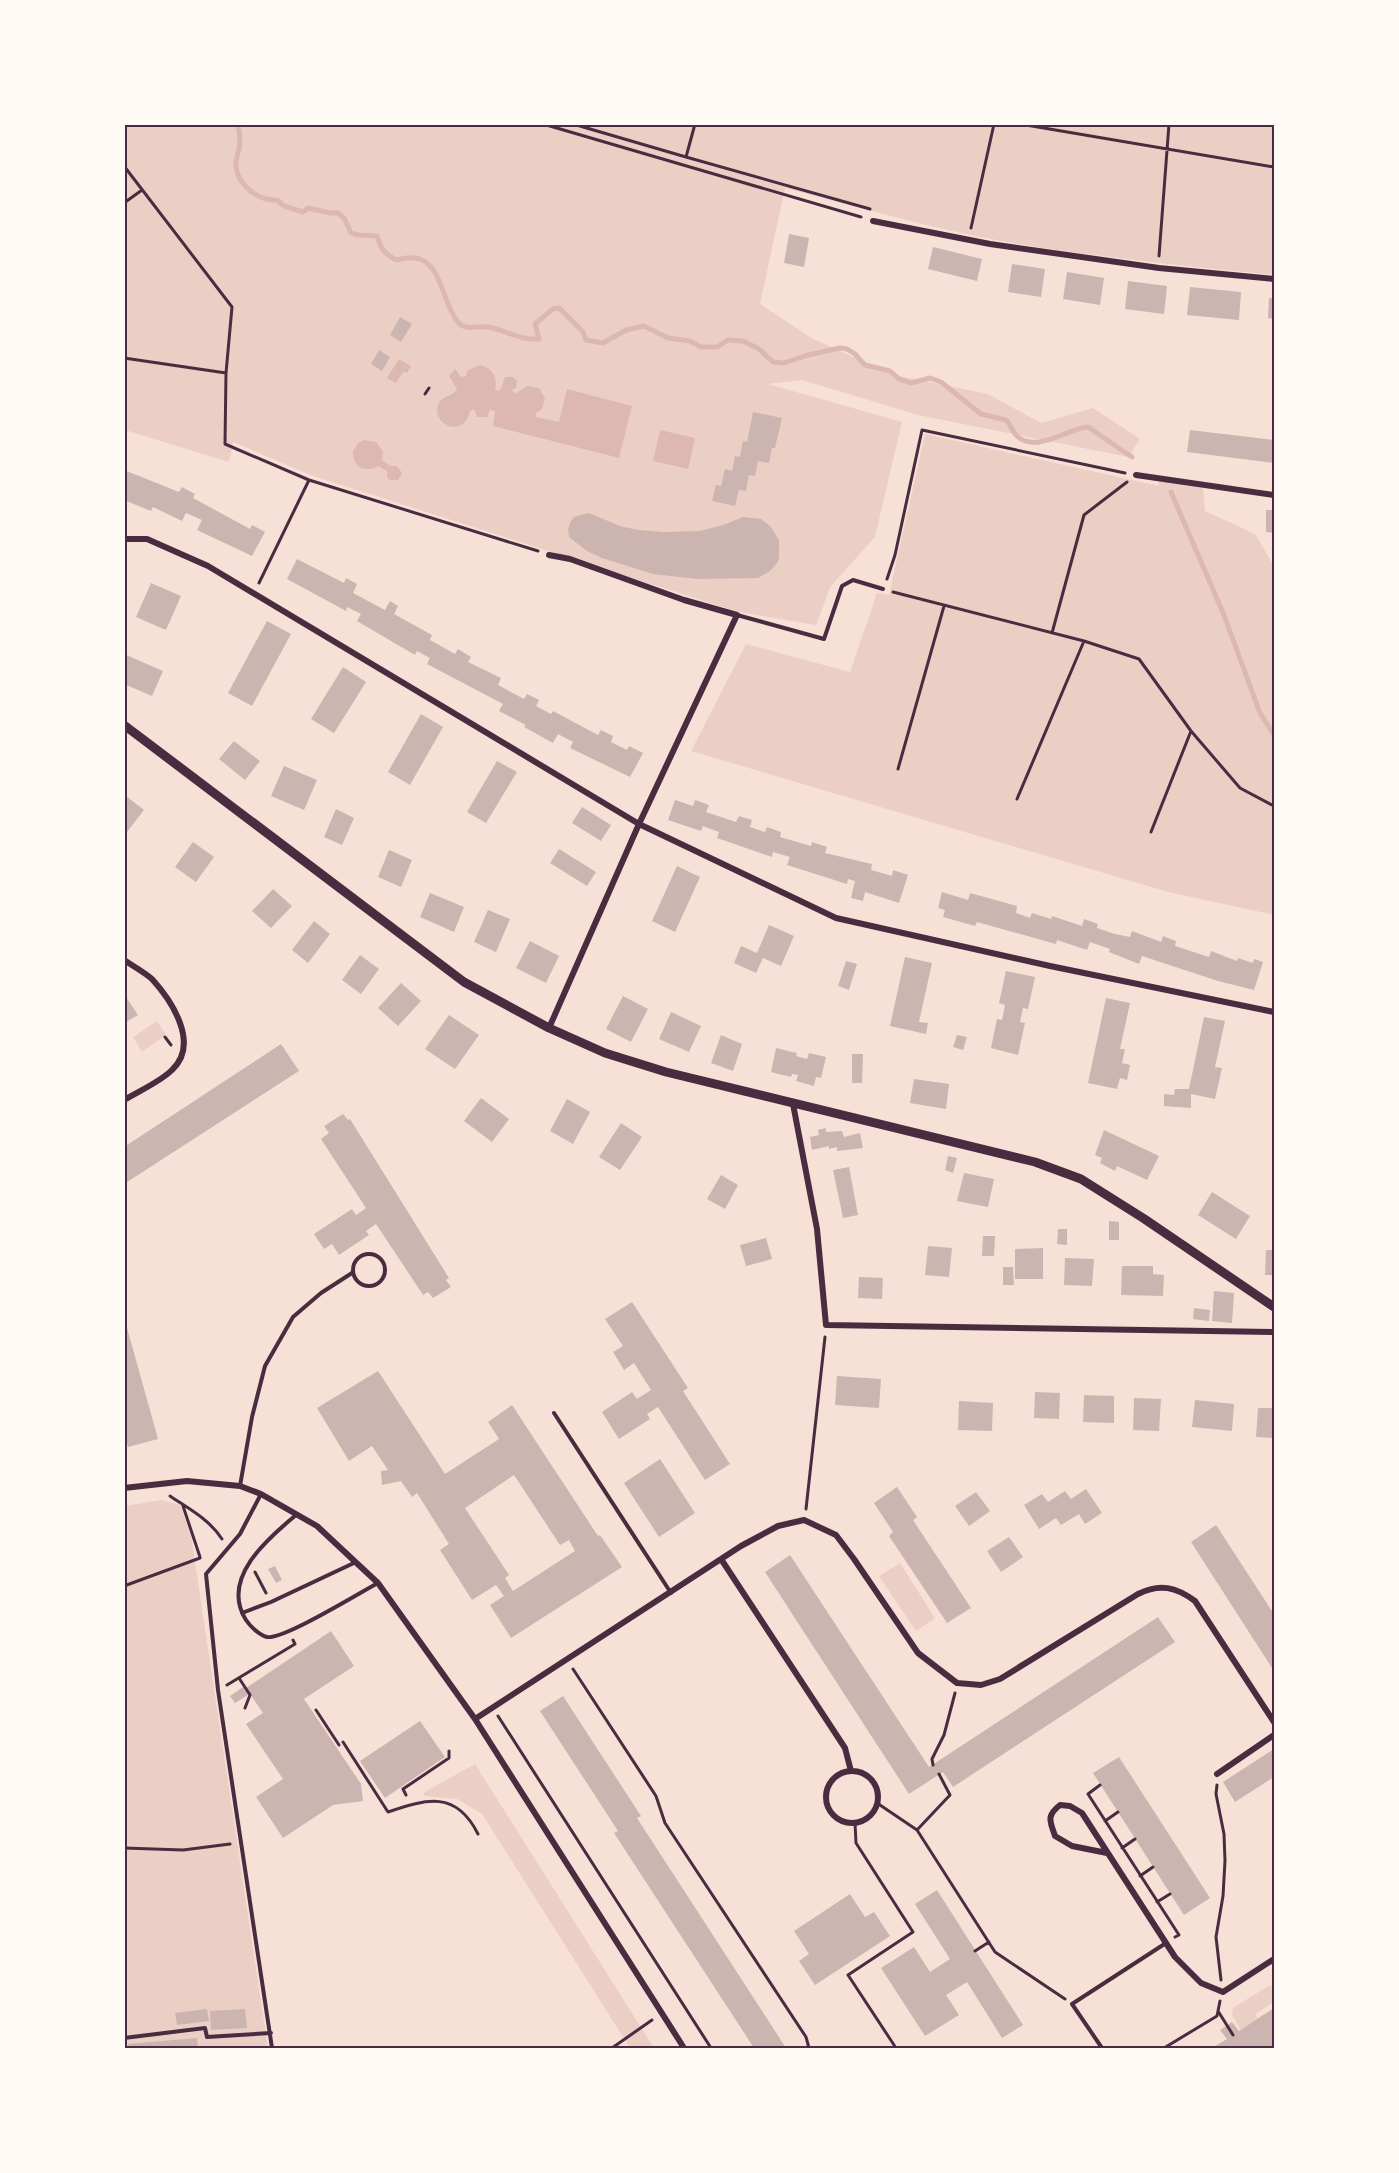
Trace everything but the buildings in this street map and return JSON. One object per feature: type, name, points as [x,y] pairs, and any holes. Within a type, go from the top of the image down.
[{"type":"street","points":[[873,220],[990,244],[1159,268],[1275,279]]},
{"type":"street","points":[[1136,475],[1275,495]]},
{"type":"street","points":[[124,538],[147,539],[208,566],[639,824],[836,918],[1050,966],[1275,1012]]},
{"type":"street","points":[[549,555],[570,560],[684,600],[737,615],[639,824],[549,1028]]},
{"type":"street","points":[[124,725],[464,982],[549,1028],[605,1053],[656,1069],[1035,1162],[1081,1179],[1275,1307]]},
{"type":"street","points":[[124,960],[150,977],[168,998],[180,1022],[184,1048],[180,1061],[172,1071],[124,1100]]},
{"type":"street","points":[[793,1104],[817,1230],[826,1325],[1275,1332]]},
{"type":"street","points":[[124,1488],[187,1481],[240,1486],[261,1494],[316,1526],[378,1583],[475,1719],[684,2049]]},
{"type":"street","points":[[475,1719],[721,1559],[778,1526],[804,1520],[836,1535],[918,1653],[957,1683],[981,1685],[1000,1679],[1138,1594],[1148,1589],[1167,1586],[1181,1591],[1195,1601],[1275,1722]]},
{"type":"street","points":[[721,1559],[845,1748],[851,1771]]},
{"type":"street","points":[[1217,1774],[1275,1735]]},
{"type":"street","points":[[851,1771],[858,1772],[872,1780],[878,1795],[877,1803],[869,1816],[855,1822],[847,1822],[832,1814],[826,1799],[827,1791],[835,1777],[851,1771]]},
{"type":"street","points":[[1107,1853],[1072,1846],[1055,1836],[1050,1821],[1052,1812],[1060,1805],[1070,1806],[1082,1813],[1166,1943],[1188,1972],[1202,1983],[1223,1992],[1275,1959]]},
{"type":"lane","points":[[737,615],[824,639],[842,586],[853,580],[883,589]]},
{"type":"lane","points":[[240,1486],[252,1417],[265,1366],[293,1317],[321,1293],[352,1273],[354,1262],[362,1255],[377,1256],[385,1269],[382,1280],[374,1286],[363,1285],[352,1273]]},
{"type":"lane","points":[[554,1413],[671,1593]]},
{"type":"lane","points":[[261,1494],[240,1534],[206,1574],[218,1690],[273,2049]]},
{"type":"lane","points":[[296,1514],[275,1532],[249,1561],[241,1577],[239,1609],[249,1625],[266,1637],[278,1636],[378,1583]]},
{"type":"lane","points":[[242,1613],[271,1602],[356,1562]]},
{"type":"lane","points":[[1102,2049],[1072,2004],[1166,1943]]},
{"type":"lane","points":[[124,2038],[205,2028],[207,2037],[271,2033]]},
{"type":"path","points":[[543,124],[873,220]]},
{"type":"path","points":[[573,124],[874,209]]},
{"type":"path","points":[[686,157],[695,124]]},
{"type":"path","points":[[970,232],[994,124]]},
{"type":"path","points":[[1020,124],[1275,167]]},
{"type":"path","points":[[1159,261],[1169,124]]},
{"type":"path","points":[[124,166],[232,307],[226,373],[225,444],[309,480],[549,555]]},
{"type":"path","points":[[124,203],[143,190]]},
{"type":"path","points":[[124,358],[226,373]]},
{"type":"path","points":[[425,393],[429,388]]},
{"type":"path","points":[[1136,475],[922,430],[895,555],[883,589],[1084,641],[1139,659],[1191,731],[1240,788],[1275,806]]},
{"type":"path","points":[[1052,633],[1084,515],[1136,475]]},
{"type":"path","points":[[254,593],[309,480]]},
{"type":"path","points":[[898,769],[944,606]]},
{"type":"path","points":[[1017,799],[1084,641]]},
{"type":"path","points":[[1151,832],[1191,731]]},
{"type":"path","points":[[804,1520],[826,1325]]},
{"type":"path","points":[[183,1504],[206,1574]]},
{"type":"path","points":[[124,1586],[200,1558]]},
{"type":"path","points":[[218,1690],[295,1644]]},
{"type":"path","points":[[567,1659],[656,1796],[665,1823],[806,2037],[809,2049]]},
{"type":"path","points":[[239,1677],[250,1695],[244,1708]]},
{"type":"path","points":[[933,1765],[932,1759],[944,1735],[957,1683]]},
{"type":"path","points":[[493,1707],[711,2049]]},
{"type":"path","points":[[316,1710],[339,1745]]},
{"type":"path","points":[[343,1742],[388,1812],[421,1801],[452,1804],[465,1816],[478,1834]]},
{"type":"path","points":[[406,1795],[403,1789],[449,1758],[449,1751]]},
{"type":"path","points":[[917,1830],[950,1795],[939,1774]]},
{"type":"path","points":[[1217,1774],[1216,1794],[1224,1834],[1225,1854],[1223,1896],[1216,1937],[1223,1992]]},
{"type":"path","points":[[1100,1785],[1088,1794],[1179,1935],[1166,1943]]},
{"type":"path","points":[[877,1803],[917,1830],[995,1952],[1072,2004]]},
{"type":"path","points":[[1105,1821],[1118,1812]]},
{"type":"path","points":[[855,1822],[856,1843],[913,1932],[848,1975],[896,2049]]},
{"type":"path","points":[[1122,1848],[1135,1839]]},
{"type":"path","points":[[124,1848],[183,1850],[242,1843]]},
{"type":"path","points":[[1140,1876],[1153,1867]]},
{"type":"path","points":[[1157,1902],[1170,1894]]},
{"type":"path","points":[[975,1951],[989,1942]]},
{"type":"path","points":[[1218,2010],[1233,2035]]},
{"type":"path","points":[[612,2049],[662,2013]]},
{"type":"path","points":[[1164,2049],[1217,2016]]},
{"type":"shaded area","points":[[125,125],[1274,125],[1274,275],[1107,257],[1007,242],[923,224],[785,188],[760,304],[813,339],[894,375],[988,394],[1041,423],[1093,408],[1140,439],[1128,457],[918,415],[802,380],[768,384],[902,422],[875,537],[831,586],[816,625],[739,612],[310,475],[233,442],[229,462],[125,430]]},
{"type":"shaded area","points":[[399,359],[411,366],[407,373],[404,371],[396,383],[387,378]]},
{"type":"shaded area","points":[[480,365],[494,374],[495,390],[501,389],[505,377],[513,377],[517,381],[516,388],[512,390],[515,394],[527,386],[539,388],[545,398],[542,409],[536,413],[536,417],[559,422],[567,389],[632,406],[619,458],[493,426],[495,411],[490,410],[487,417],[477,417],[474,409],[470,411],[467,420],[461,425],[448,426],[439,417],[437,411],[439,403],[457,389],[449,376],[455,369],[461,377],[466,376],[467,371]]},
{"type":"shaded area","points":[[660,430],[695,438],[688,469],[653,461]]},
{"type":"shaded area","points":[[925,434],[1159,486],[1158,479],[1203,488],[1205,511],[1255,534],[1274,566],[1274,915],[1168,892],[691,751],[746,644],[850,672],[877,593],[889,595]]},
{"type":"shaded area","points":[[364,440],[376,442],[383,451],[382,460],[390,466],[397,466],[402,473],[398,480],[390,480],[387,477],[387,471],[378,466],[364,469],[357,465],[353,451],[359,442]]},
{"type":"shaded area","points":[[157,1021],[166,1035],[142,1052],[133,1037]]},
{"type":"shaded area","points":[[162,1500],[180,1505],[191,1535],[268,2048],[125,2048],[125,1506]]},
{"type":"shaded area","points":[[900,1563],[935,1618],[916,1631],[879,1576]]},
{"type":"shaded area","points":[[475,1764],[654,2048],[630,2048],[482,1814],[457,1799],[425,1796],[423,1793]]},
{"type":"shaded area","points":[[1270,1985],[1274,1992],[1274,2002],[1255,2014],[1258,2019],[1241,2030],[1232,2015],[1233,2008]]},
{"type":"waterway","points":[[238,124],[240,144],[236,167],[245,186],[256,195],[277,200],[284,206],[303,212],[308,208],[338,213],[344,218],[351,233],[377,236],[384,251],[393,258],[423,260],[437,277],[458,322],[465,327],[489,327],[519,337],[539,339],[535,324],[553,309],[559,308],[583,332],[586,340],[603,343],[626,330],[644,326],[668,338],[690,341],[701,347],[717,347],[728,340],[743,341],[759,349],[773,362],[784,363],[808,355],[840,348],[847,349],[865,365],[890,371],[899,379],[911,383],[930,378],[941,382],[981,414],[1006,420],[1017,436],[1025,441],[1043,441],[1088,427],[1132,457]]},
{"type":"waterway","points":[[1171,492],[1224,615],[1260,713],[1274,735]]}]
